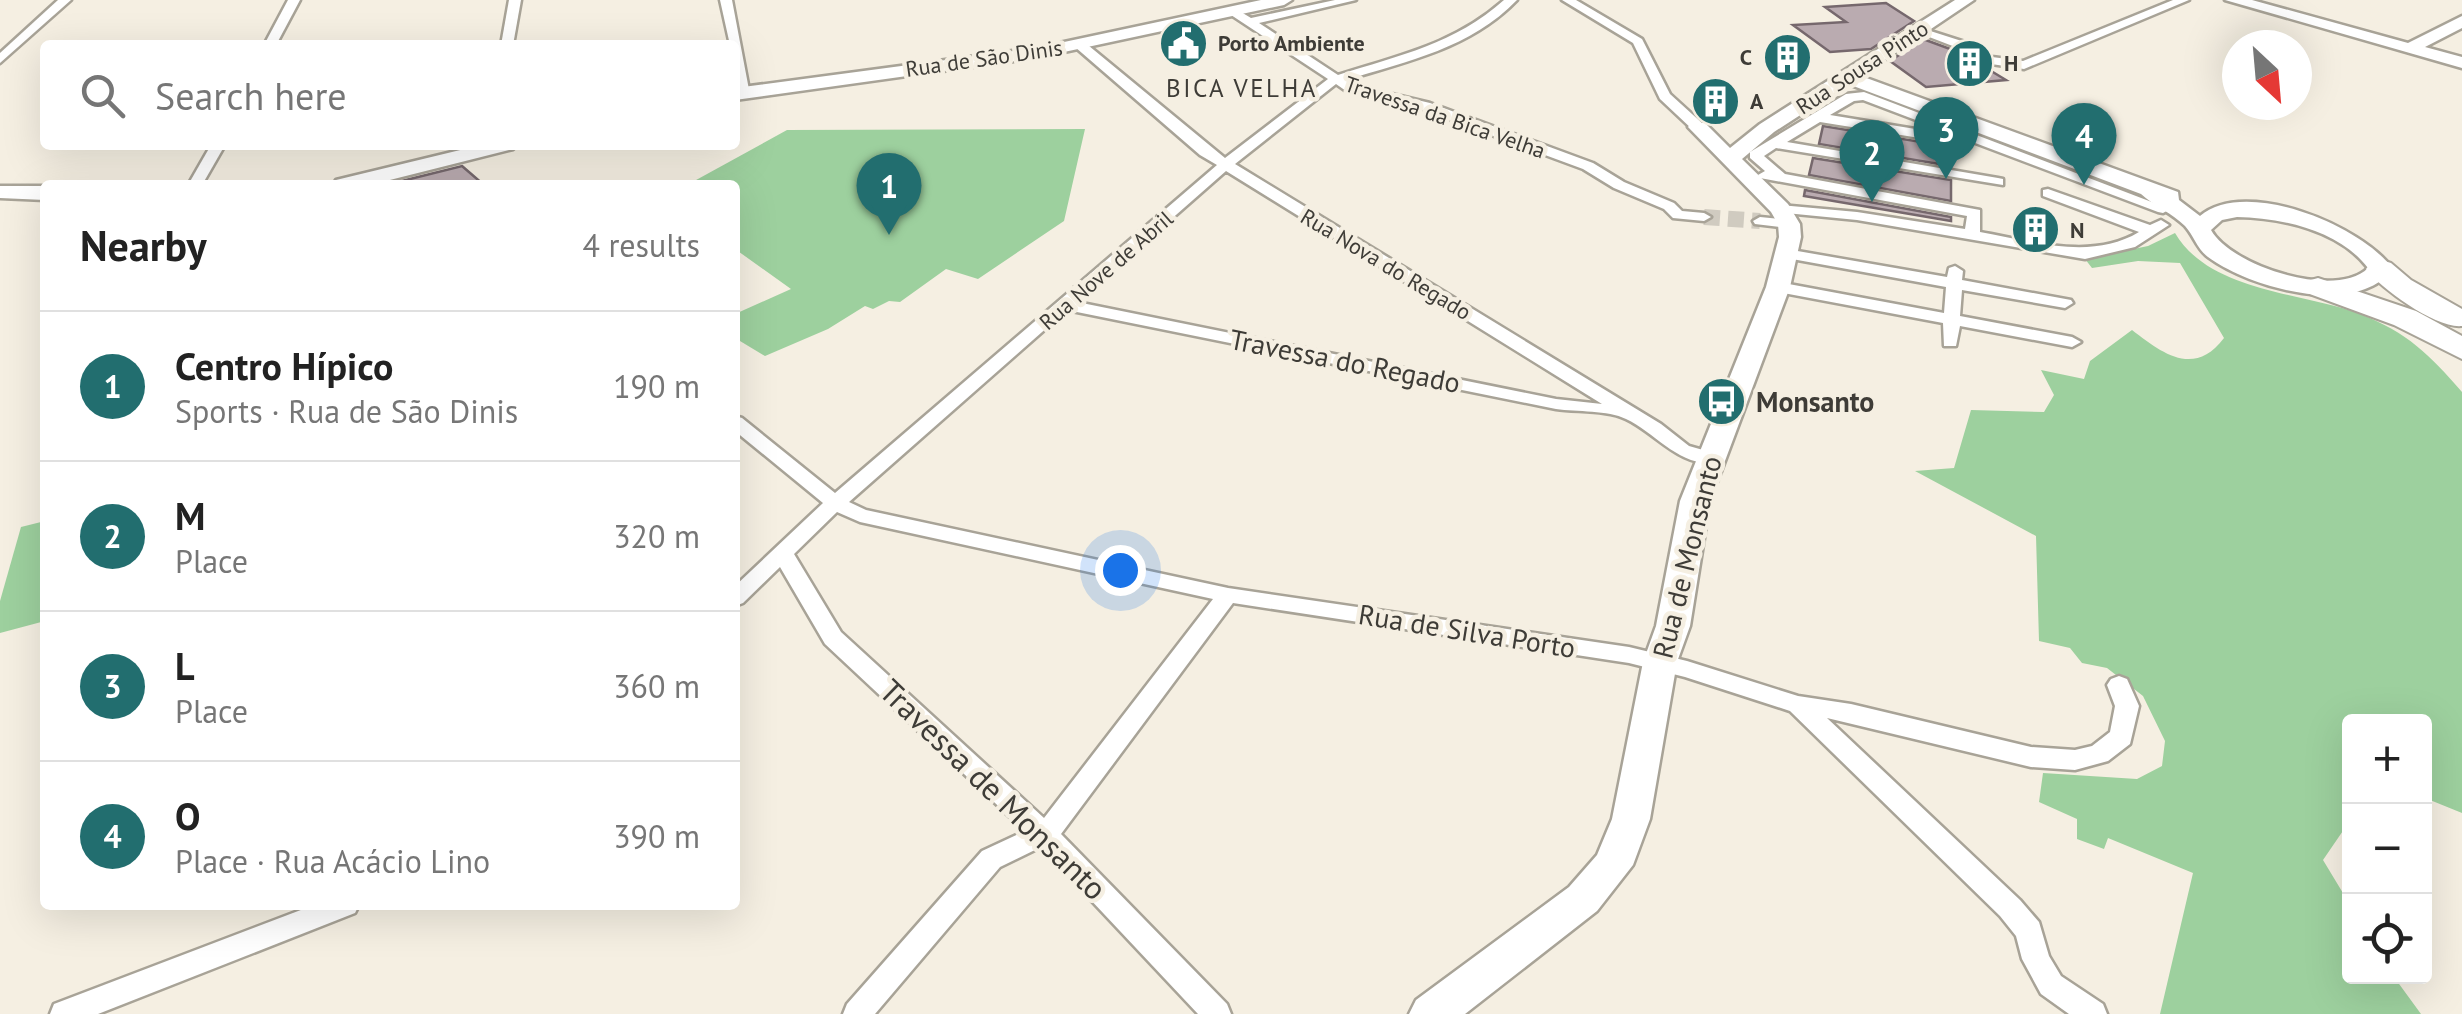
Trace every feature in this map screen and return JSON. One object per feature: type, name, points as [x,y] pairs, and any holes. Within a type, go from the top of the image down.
[{"type":"highway","points":[[2381,270],[2400,286],[2462,321]]},
{"type":"highway","points":[[2318,287],[2405,318],[2462,348]]},
{"type":"street","points":[[0,59],[66,0]]},
{"type":"street","points":[[273,40],[294,0]]},
{"type":"street","points":[[509,40],[515,0]]},
{"type":"street","points":[[726,0],[732,40]]},
{"type":"street","name":"Rua de São Dinis","points":[[740,93],[1036,54],[1284,0]]},
{"type":"street","points":[[1232,11],[1249,22],[1350,0]]},
{"type":"street","name":"Rua Nove de Abril","points":[[740,594],[836,503],[1226,165],[1334,80],[1446,45],[1482,26],[1511,0]]},
{"type":"street","points":[[1568,0],[1638,41],[1665,96],[1738,166],[1776,218],[1857,216],[2085,254],[2130,244],[2157,214]]},
{"type":"street","name":"Rua Sousa Pinto","points":[[1738,166],[1764,138],[1847,77],[1966,0]]},
{"type":"street","points":[[1917,30],[1966,46],[1989,60],[2024,65],[2184,0]]},
{"type":"street","points":[[2233,0],[2462,63]]},
{"type":"street","points":[[1160,9],[1175,24]]},
{"type":"street","name":"Travessa da Bica Velha","points":[[1249,22],[1350,88],[1425,106],[1588,166],[1619,185],[1669,206],[1678,215],[1704,217]]},
{"type":"street","points":[[2410,48],[2462,22]]},
{"type":"street","name":"Rua Nova do Regado","points":[[1079,44],[1205,152],[1682,450],[1710,458]]},
{"type":"street","points":[[1847,77],[2157,214]]},
{"type":"street","points":[[1764,138],[1789,132],[1851,97],[1864,96],[2200,228]]},
{"type":"street","points":[[1816,117],[2005,149]]},
{"type":"street","points":[[1698,127],[1736,138],[1764,138],[1998,182]]},
{"type":"street","points":[[1789,132],[1837,154]]},
{"type":"street","points":[[1764,138],[1756,155],[1778,176]]},
{"type":"street","points":[[1972,236],[1976,212],[1998,182],[1999,173],[1992,164],[2005,149]]},
{"type":"street","points":[[198,180],[215,150]]},
{"type":"street","points":[[364,180],[481,150]]},
{"type":"street","points":[[1738,166],[1976,212]]},
{"type":"street","points":[[0,192],[40,193]]},
{"type":"street","points":[[2048,193],[2157,214],[2236,211],[2283,215],[2339,232],[2376,257],[2381,270],[2364,285],[2318,287],[2259,274],[2214,251],[2203,239],[2200,228]]},
{"type":"street","points":[[2200,228],[2215,215],[2236,211]]},
{"type":"street","name":"Rua de Monsanto","points":[[1431,1014],[1582,899],[1613,865],[1632,819],[1660,662],[1673,626],[1695,501],[1778,287],[1786,254],[1776,218]]},
{"type":"street","points":[[1786,254],[1954,276],[2065,303]]},
{"type":"street","points":[[1950,342],[1954,276]]},
{"type":"street","points":[[1778,287],[2072,342]]},
{"type":"street","name":"Travessa do Regado","points":[[1066,306],[1556,404],[1624,411]]},
{"type":"street","name":"Rua de Silva Porto","points":[[740,426],[836,503],[860,514],[1228,595],[1660,662],[1798,704],[2010,908],[2029,931],[2036,960],[2051,985],[2093,1014]]},
{"type":"street","name":"Travessa de Monsanto","points":[[784,555],[833,638],[1046,835],[1218,1014]]},
{"type":"street","points":[[856,1014],[991,860],[1018,844],[1046,835],[1228,595]]},
{"type":"street","points":[[1798,704],[1852,713],[2032,757],[2076,760],[2099,754],[2122,737],[2127,706],[2119,686]]},
{"type":"street","points":[[64,1014],[332,910]]},
{"type":"green space","points":[[1085,129],[1064,221],[978,279],[946,269],[900,302],[889,301],[873,309],[865,306],[828,329],[765,356],[740,341],[740,312],[791,289],[740,253],[740,180],[696,180],[787,130]]},
{"type":"green space","points":[[2175,233],[2191,253],[2233,279],[2360,314],[2405,337],[2462,392],[2462,813],[2432,801],[2432,714],[2342,714],[2342,832],[2323,860],[2342,891],[2342,984],[2399,984],[2421,1014],[2160,1014],[2193,873],[2108,838],[2104,849],[2077,839],[2077,819],[2039,802],[2043,773],[2137,779],[2162,766],[2165,741],[2143,696],[2107,668],[2082,663],[2070,648],[2039,641],[2036,536],[1915,471],[1954,468],[1971,410],[2044,412],[2054,395],[2041,370],[2084,379],[2090,361],[2132,330],[2178,358],[2201,357],[2213,350],[2224,338],[2180,263],[2138,261],[2092,268],[2085,259],[2148,246]]},
{"type":"green space","points":[[40,522],[40,622],[0,633],[0,601],[21,527]]},
{"type":"building","points":[[1886,3],[1914,21],[1871,49],[1830,52],[1793,25],[1846,22],[1825,7]]},
{"type":"building","points":[[1923,39],[1961,53],[2006,80],[1926,87],[1890,61]]},
{"type":"building","points":[[1823,126],[1952,147],[1951,166],[1819,144]]},
{"type":"building","points":[[1813,158],[1951,180],[1951,201],[1809,175]]},
{"type":"building","points":[[462,166],[478,180],[406,180]]},
{"type":"building","points":[[1805,190],[1951,217],[1951,221],[1804,196]]},
{"type":"tunnel","points":[[1704,217],[1760,221]]},
{"type":"place","name":"Porto Ambiente","points":[[1183,43]]},
{"type":"place","name":"C","points":[[1787,57]]},
{"type":"place","name":"H","points":[[1969,63]]},
{"type":"place","name":"A","points":[[1715,101]]},
{"type":"place","name":"L","points":[[1946,179]]},
{"type":"place","name":"O","points":[[2084,185]]},
{"type":"place","name":"M","points":[[1872,202]]},
{"type":"place","name":"N","points":[[2035,230]]},
{"type":"place","name":"Centro Hípico","points":[[889,235]]},
{"type":"place","name":"Monsanto","points":[[1721,402]]},
{"type":"district","name":"BICA VELHA","points":[[1242,88]]}]
